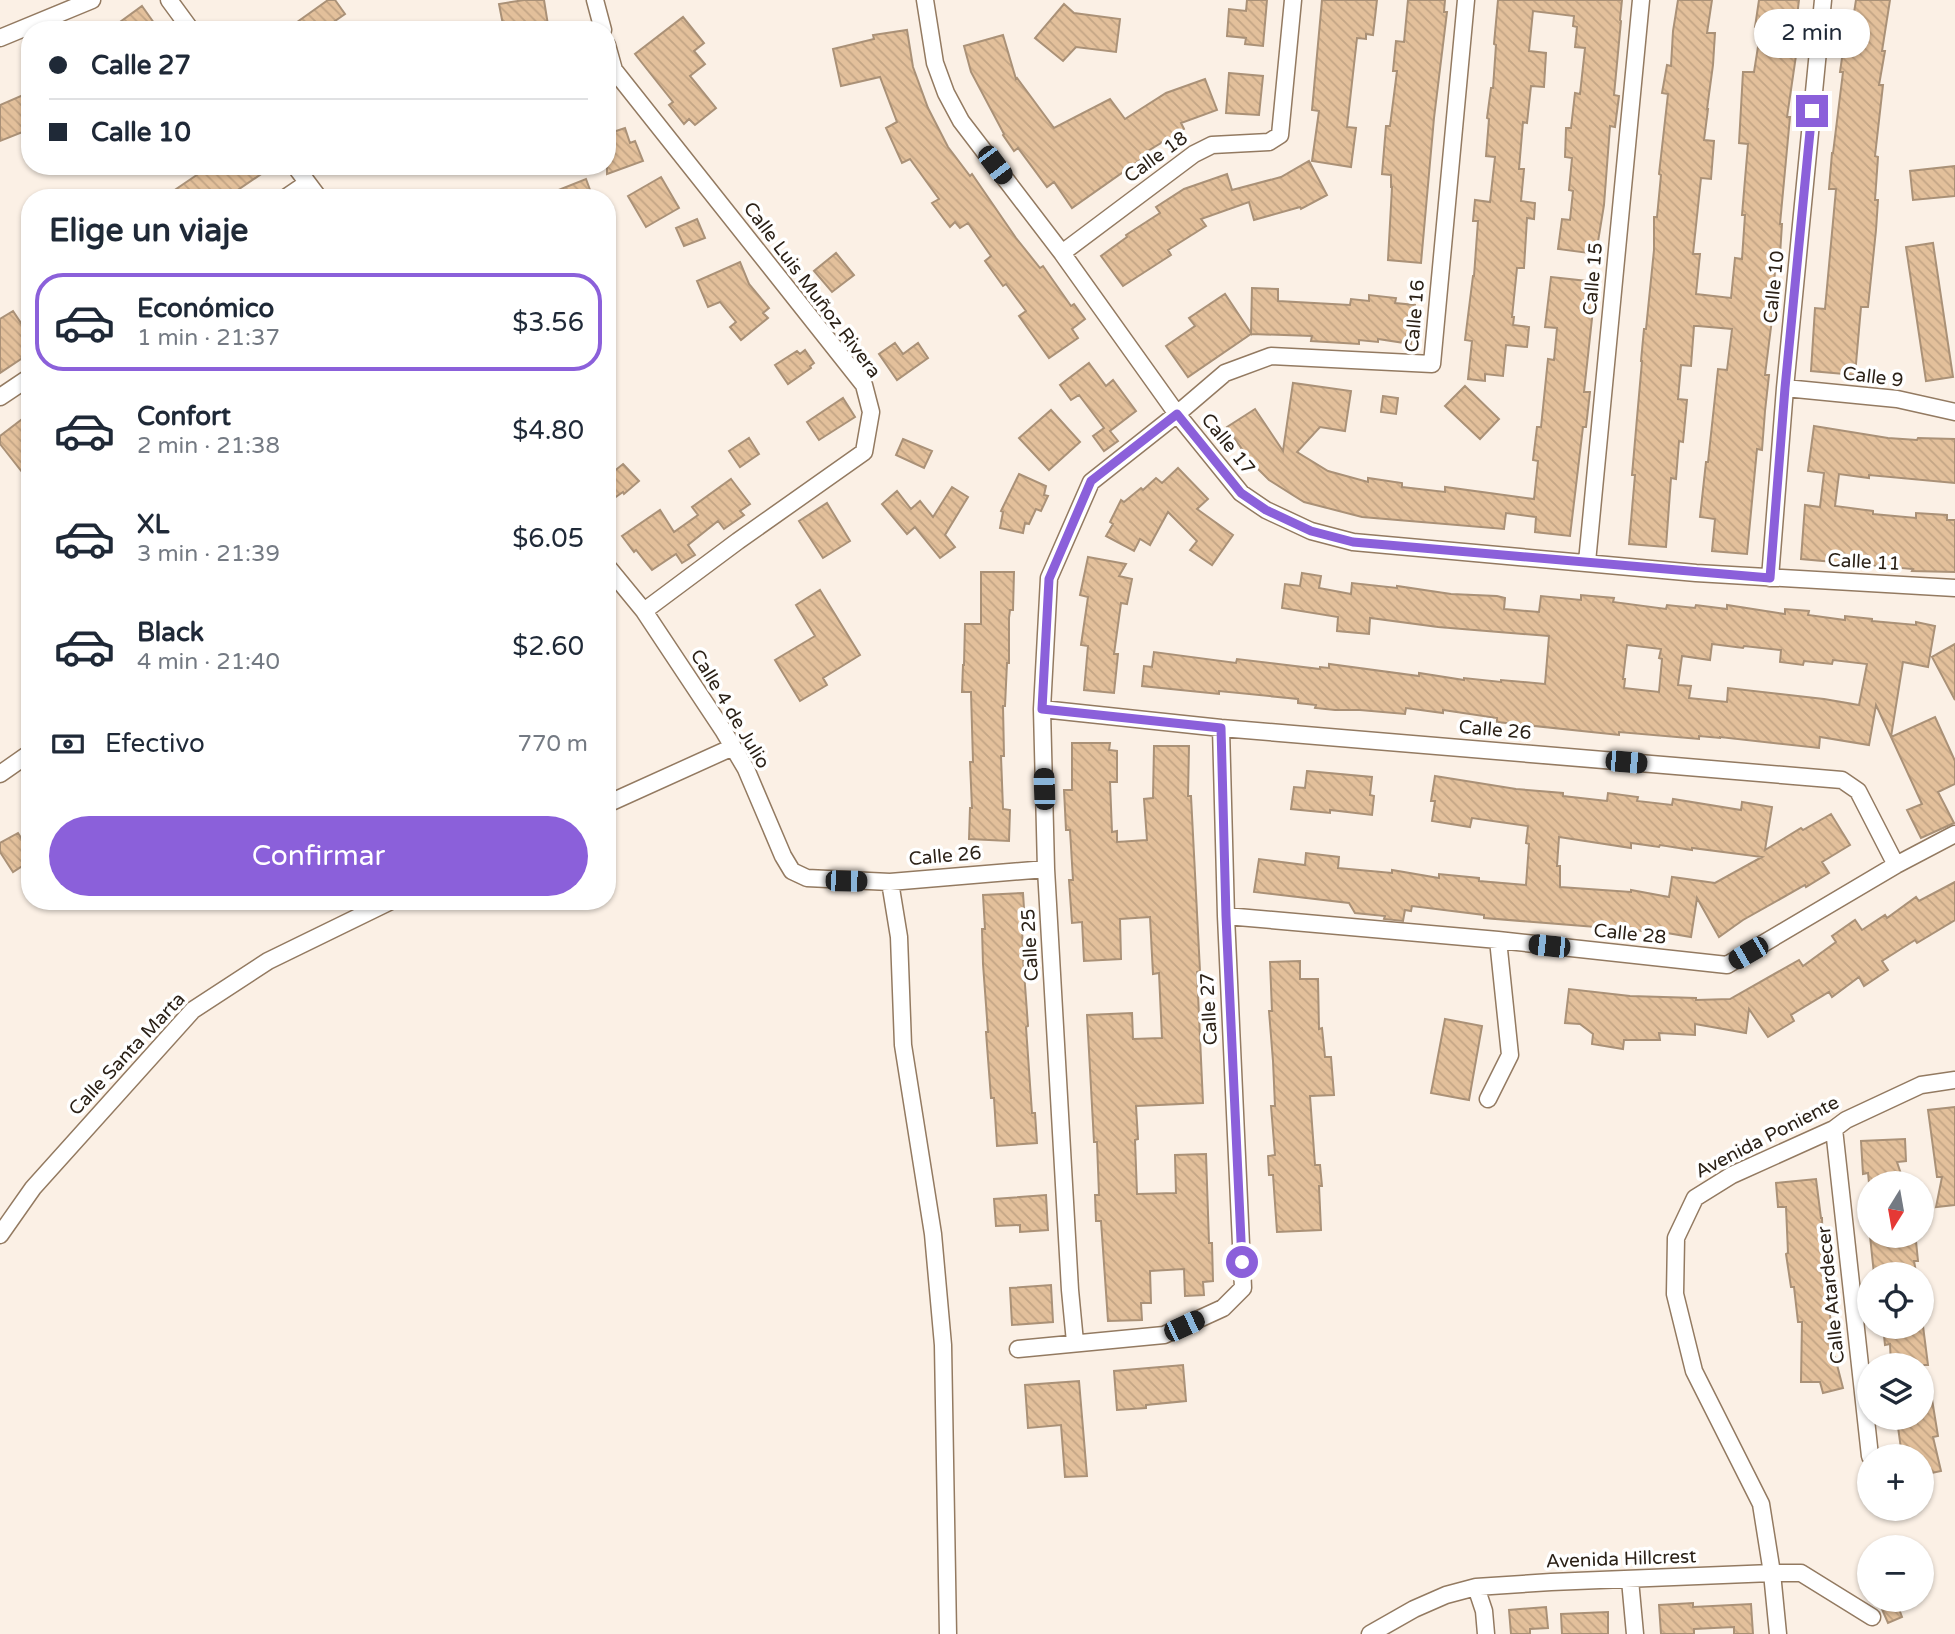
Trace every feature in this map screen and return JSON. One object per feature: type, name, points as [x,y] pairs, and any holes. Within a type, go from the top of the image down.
[{"type":"street","points":[[41,21],[92,0]]},
{"type":"street","points":[[169,0],[184,21]]},
{"type":"street","points":[[595,0],[601,21]]},
{"type":"street","name":"Calle 17","points":[[925,0],[935,63],[946,93],[961,121],[1062,253],[1177,414],[1241,493],[1266,510],[1311,531],[1353,542],[1770,578]]},
{"type":"street","name":"Calle 18","points":[[1062,253],[1194,153],[1212,145],[1269,142],[1280,135],[1293,0]]},
{"type":"street","name":"Calle 16","points":[[1177,414],[1225,373],[1271,356],[1432,364],[1466,0]]},
{"type":"street","name":"Calle 15","points":[[1587,562],[1641,0]]},
{"type":"street","name":"Calle 10","points":[[1770,578],[1785,388],[1823,0]]},
{"type":"street","points":[[0,38],[21,29]]},
{"type":"street","name":"Calle Luis Muñoz Rivera","points":[[616,73],[864,385],[871,412],[864,452],[644,611]]},
{"type":"street","points":[[301,175],[312,189]]},
{"type":"street","points":[[298,189],[307,183]]},
{"type":"street","points":[[0,397],[21,383]]},
{"type":"street","name":"Calle 9","points":[[1785,388],[1896,399],[1955,412]]},
{"type":"street","name":"Calle 25","points":[[1075,1342],[1046,869],[1042,709],[1049,579],[1091,481],[1177,414]]},
{"type":"street","name":"Calle 4 de Julio","points":[[616,577],[644,611],[733,747],[746,769],[792,871],[807,878],[890,882]]},
{"type":"street","name":"Calle 11","points":[[1770,578],[1955,588]]},
{"type":"street","name":"Calle 26","points":[[1042,709],[1221,728],[1842,779],[1858,792],[1896,866]]},
{"type":"street","name":"Calle 27","points":[[1075,1342],[1164,1335],[1223,1308],[1243,1288],[1226,916],[1221,728]]},
{"type":"street","points":[[616,800],[733,747]]},
{"type":"street","points":[[0,774],[21,759]]},
{"type":"street","name":"Calle 28","points":[[1226,916],[1498,940],[1727,965],[1955,834]]},
{"type":"street","name":"Calle 26","points":[[890,882],[1046,869]]},
{"type":"street","points":[[890,882],[898,937],[902,1045],[933,1234],[943,1345],[948,1634]]},
{"type":"street","name":"Calle Santa Marta","points":[[0,1235],[33,1188],[193,1010],[268,961],[371,910]]},
{"type":"street","points":[[1488,1099],[1510,1055],[1498,940]]},
{"type":"street","name":"Avenida Poniente","points":[[1778,1634],[1761,1504],[1694,1371],[1675,1294],[1676,1238],[1695,1198],[1732,1175],[1834,1129],[1846,1120],[1921,1085],[1955,1080]]},
{"type":"street","name":"Calle Atardecer","points":[[1834,1129],[1869,1444]]},
{"type":"street","points":[[1018,1349],[1075,1342]]},
{"type":"street","name":"Avenida Hillcrest","points":[[1370,1634],[1413,1609],[1446,1595],[1476,1587],[1772,1573],[1801,1573],[1872,1617]]},
{"type":"street","points":[[1630,1580],[1635,1634]]},
{"type":"street","points":[[1476,1587],[1484,1611],[1486,1634]]},
{"type":"building","points":[[328,0],[335,0],[345,14],[335,21],[299,21]]},
{"type":"building","points":[[544,0],[547,21],[502,21],[499,4]]},
{"type":"building","points":[[1247,0],[1267,0],[1263,46],[1245,44],[1246,38],[1227,36],[1229,9],[1246,11]]},
{"type":"building","points":[[1322,0],[1377,0],[1373,35],[1366,34],[1366,39],[1357,38],[1347,127],[1356,128],[1351,167],[1312,161],[1319,111],[1312,110]]},
{"type":"building","points":[[1408,0],[1445,0],[1444,12],[1447,12],[1421,263],[1388,260],[1392,187],[1391,175],[1382,174],[1386,126],[1390,126],[1397,71],[1393,71],[1396,41],[1404,42]]},
{"type":"building","points":[[1498,0],[1622,0],[1614,95],[1619,96],[1615,127],[1610,126],[1604,205],[1596,254],[1558,249],[1562,219],[1570,220],[1573,191],[1569,190],[1572,158],[1565,157],[1566,128],[1571,128],[1575,93],[1580,94],[1585,48],[1575,47],[1577,27],[1573,26],[1574,16],[1533,11],[1529,51],[1546,53],[1544,87],[1531,86],[1527,123],[1523,122],[1519,169],[1524,169],[1521,201],[1535,203],[1534,219],[1527,218],[1524,268],[1517,268],[1512,317],[1513,325],[1529,327],[1527,347],[1506,345],[1503,376],[1485,374],[1485,381],[1468,379],[1472,341],[1465,340],[1478,221],[1473,221],[1475,200],[1490,202],[1495,157],[1486,156]]},
{"type":"building","points":[[1678,0],[1712,0],[1707,33],[1715,33],[1704,140],[1714,141],[1711,179],[1701,178],[1693,254],[1700,254],[1696,294],[1731,298],[1735,258],[1742,259],[1745,215],[1742,215],[1748,144],[1739,143],[1743,72],[1754,72],[1761,28],[1755,27],[1759,0],[1799,0],[1794,41],[1798,42],[1787,117],[1790,117],[1780,224],[1780,255],[1776,254],[1774,303],[1765,375],[1769,375],[1762,450],[1757,449],[1747,554],[1712,551],[1715,519],[1700,517],[1718,369],[1727,370],[1732,329],[1698,326],[1694,326],[1691,366],[1681,365],[1678,399],[1687,400],[1683,442],[1679,441],[1676,479],[1671,478],[1666,547],[1629,544],[1641,361],[1668,94],[1662,93],[1667,65],[1671,66]]},
{"type":"building","points":[[1856,0],[1890,0],[1879,85],[1883,85],[1875,156],[1878,157],[1876,230],[1868,307],[1861,307],[1855,375],[1811,371],[1815,308],[1825,309],[1836,189],[1829,189],[1843,72],[1840,72],[1844,44],[1849,45]]},
{"type":"building","points":[[1064,4],[1074,13],[1120,19],[1116,52],[1076,47],[1063,61],[1035,38]]},
{"type":"building","points":[[142,6],[153,21],[121,21]]},
{"type":"building","points":[[683,17],[704,43],[694,51],[705,64],[690,76],[716,108],[695,125],[689,119],[684,124],[669,105],[673,102],[635,54]]},
{"type":"building","points":[[907,30],[913,67],[928,108],[948,147],[970,176],[972,174],[1016,238],[1040,268],[1043,266],[1071,306],[1074,304],[1085,319],[1072,329],[1078,338],[1049,358],[1019,316],[1026,311],[985,261],[991,256],[968,223],[960,228],[955,222],[950,227],[932,203],[939,199],[910,159],[902,163],[886,128],[897,122],[880,77],[841,86],[833,49],[874,39],[873,35]]},
{"type":"building","points":[[1003,35],[1016,79],[1054,128],[1110,99],[1125,119],[1166,93],[1205,79],[1217,110],[1181,123],[1184,129],[1148,151],[1150,153],[1072,208],[1054,182],[1047,187],[1018,148],[1014,151],[971,72],[964,46]]},
{"type":"building","points":[[1229,73],[1263,76],[1259,115],[1226,113]]},
{"type":"building","points":[[21,96],[21,133],[0,141],[0,105]]},
{"type":"building","points":[[625,128],[630,143],[635,141],[643,161],[616,171],[616,131]]},
{"type":"building","points":[[1309,161],[1327,195],[1301,209],[1300,207],[1254,220],[1249,202],[1201,219],[1206,226],[1168,250],[1171,255],[1123,286],[1101,256],[1127,237],[1126,235],[1160,213],[1156,207],[1184,189],[1227,174],[1232,190],[1281,177]]},
{"type":"building","points":[[1955,166],[1955,196],[1913,200],[1910,171]]},
{"type":"building","points":[[197,175],[260,175],[239,189],[176,189]]},
{"type":"building","points":[[661,177],[679,208],[646,227],[628,196]]},
{"type":"building","points":[[586,179],[590,189],[561,189]]},
{"type":"building","points":[[697,219],[705,238],[684,246],[676,228]]},
{"type":"building","points":[[1933,243],[1953,377],[1926,381],[1906,247]]},
{"type":"building","points":[[836,253],[854,275],[832,292],[814,271]]},
{"type":"building","points":[[740,262],[749,284],[769,308],[763,313],[768,318],[741,340],[730,327],[736,322],[720,302],[708,307],[697,281]]},
{"type":"building","points":[[1551,277],[1596,282],[1584,392],[1590,392],[1586,427],[1583,427],[1570,536],[1535,532],[1536,517],[1506,513],[1504,529],[1362,517],[1304,502],[1269,480],[1250,461],[1227,427],[1255,409],[1283,451],[1293,383],[1351,391],[1345,431],[1320,427],[1297,452],[1328,471],[1368,482],[1368,478],[1402,483],[1402,487],[1445,492],[1445,487],[1534,499],[1538,461],[1533,460],[1537,427],[1541,427],[1548,359],[1554,360],[1557,328],[1545,327]]},
{"type":"building","points":[[1252,288],[1278,289],[1278,301],[1350,305],[1351,299],[1369,301],[1369,295],[1396,298],[1395,303],[1415,305],[1411,344],[1378,339],[1378,342],[1359,340],[1359,344],[1311,341],[1312,336],[1251,334],[1188,377],[1166,346],[1195,326],[1189,318],[1225,294],[1251,333]]},
{"type":"building","points":[[13,311],[21,323],[21,359],[0,373],[0,319]]},
{"type":"building","points":[[895,343],[903,354],[918,343],[928,358],[897,380],[879,354]]},
{"type":"building","points":[[805,350],[814,363],[788,384],[775,365],[797,351],[800,354]]},
{"type":"building","points":[[1089,363],[1106,386],[1113,380],[1136,411],[1110,431],[1118,441],[1104,451],[1093,436],[1104,428],[1079,395],[1071,400],[1060,385]]},
{"type":"building","points":[[1465,386],[1499,419],[1480,439],[1445,406]]},
{"type":"building","points":[[1383,396],[1398,398],[1396,414],[1381,412]]},
{"type":"building","points":[[843,398],[855,417],[819,440],[807,422]]},
{"type":"building","points":[[1051,410],[1080,442],[1049,470],[1019,438]]},
{"type":"building","points":[[21,420],[21,471],[0,444],[0,436]]},
{"type":"building","points":[[1814,426],[1888,438],[1955,439],[1955,483],[1839,474],[1835,506],[1873,511],[1873,514],[1916,518],[1916,513],[1947,515],[1947,520],[1955,520],[1955,572],[1912,571],[1913,569],[1801,559],[1805,505],[1820,507],[1824,473],[1808,471]]},
{"type":"building","points":[[749,438],[759,454],[740,467],[729,451]]},
{"type":"building","points":[[903,439],[932,451],[924,468],[896,455]]},
{"type":"building","points":[[623,464],[639,481],[624,494],[623,492],[616,497],[616,470]]},
{"type":"building","points":[[1178,468],[1208,499],[1197,509],[1233,535],[1212,565],[1190,550],[1197,541],[1168,512],[1150,545],[1140,539],[1134,551],[1106,536],[1121,500],[1124,502],[1156,478],[1162,483]]},
{"type":"building","points":[[1019,474],[1046,486],[1044,495],[1048,496],[1041,511],[1036,509],[1029,524],[1025,523],[1023,533],[1000,528],[1001,511]]},
{"type":"building","points":[[731,479],[750,504],[740,511],[744,515],[724,529],[718,521],[688,545],[695,555],[682,563],[676,554],[652,570],[622,536],[660,510],[674,532],[698,515],[692,507]]},
{"type":"building","points":[[952,487],[968,497],[945,535],[955,547],[940,558],[915,527],[907,534],[882,504],[897,491],[911,509],[920,501],[933,517]]},
{"type":"building","points":[[827,503],[850,541],[823,558],[799,521]]},
{"type":"building","points":[[1088,557],[1126,564],[1119,576],[1132,579],[1127,604],[1121,603],[1114,654],[1118,654],[1114,693],[1084,690],[1088,646],[1081,645],[1088,597],[1080,595]]},
{"type":"building","points":[[981,572],[1014,572],[1013,610],[1010,610],[1009,618],[1009,663],[1003,706],[1004,756],[1001,756],[1003,809],[1010,810],[1009,841],[969,839],[972,808],[970,762],[973,762],[971,692],[962,692],[963,665],[965,624],[981,624]]},
{"type":"building","points":[[1302,573],[1321,576],[1319,588],[1351,594],[1352,583],[1397,586],[1451,594],[1497,596],[1505,598],[1504,609],[1539,612],[1541,596],[1581,600],[1581,595],[1614,598],[1613,602],[1666,609],[1667,605],[1695,608],[1696,605],[1727,609],[1727,605],[1785,614],[1785,609],[1809,611],[1808,615],[1845,620],[1845,616],[1935,626],[1928,667],[1903,662],[1891,737],[1876,705],[1869,745],[1820,737],[1819,748],[1720,737],[1699,736],[1699,739],[1619,732],[1619,735],[1497,722],[1497,718],[1443,710],[1443,713],[1406,708],[1405,714],[1335,710],[1298,703],[1298,699],[1142,686],[1144,666],[1152,667],[1154,652],[1236,663],[1237,659],[1320,669],[1329,668],[1329,664],[1419,676],[1419,673],[1464,680],[1545,684],[1549,636],[1438,627],[1370,618],[1369,634],[1337,631],[1338,617],[1282,608],[1285,584],[1300,586]],"holes":[[[1712,644],[1781,650],[1780,662],[1803,665],[1804,661],[1832,664],[1833,660],[1867,664],[1859,705],[1728,688],[1727,702],[1689,698],[1691,686],[1678,685],[1682,656],[1710,660]],[[1627,645],[1661,649],[1659,692],[1624,688]]]},
{"type":"building","points":[[820,590],[860,655],[823,678],[827,685],[800,701],[775,660],[815,636],[796,605]]},
{"type":"building","points":[[1955,644],[1955,700],[1932,657]]},
{"type":"building","points":[[1935,717],[1955,761],[1955,784],[1938,792],[1954,823],[1921,838],[1907,810],[1922,804],[1891,737]]},
{"type":"building","points":[[1072,743],[1110,743],[1109,750],[1117,751],[1117,782],[1110,782],[1112,832],[1117,831],[1117,842],[1147,840],[1144,799],[1153,798],[1154,746],[1189,746],[1188,796],[1191,796],[1200,971],[1197,972],[1203,1103],[1136,1106],[1137,1194],[1176,1193],[1175,1155],[1206,1154],[1213,1281],[1203,1282],[1204,1295],[1185,1296],[1184,1269],[1150,1271],[1151,1303],[1141,1303],[1142,1320],[1108,1321],[1101,1221],[1096,1221],[1095,1195],[1099,1195],[1097,1142],[1094,1142],[1087,1015],[1132,1013],[1133,1039],[1162,1038],[1159,973],[1153,974],[1150,917],[1120,919],[1121,959],[1084,961],[1082,922],[1072,923],[1070,830],[1066,830],[1064,790],[1072,790]]},
{"type":"building","points":[[1307,771],[1372,777],[1372,815],[1291,809],[1294,787],[1305,788]]},
{"type":"building","points":[[1435,776],[1607,801],[1608,793],[1638,797],[1637,801],[1672,805],[1673,799],[1741,810],[1742,802],[1772,807],[1765,850],[1831,814],[1850,845],[1822,862],[1829,873],[1743,920],[1719,937],[1697,898],[1691,937],[1624,928],[1484,918],[1484,915],[1412,906],[1411,911],[1405,910],[1403,921],[1355,913],[1349,903],[1254,892],[1259,859],[1305,865],[1306,853],[1339,857],[1338,868],[1392,873],[1392,870],[1439,878],[1439,874],[1526,885],[1528,826],[1472,818],[1470,827],[1432,821],[1435,801],[1431,801]],"holes":[[[1559,837],[1631,848],[1631,843],[1762,857],[1715,883],[1672,877],[1669,897],[1631,890],[1560,887],[1560,866],[1557,866]]]},
{"type":"building","points":[[18,833],[21,838],[21,867],[13,872],[0,852],[0,843]]},
{"type":"building","points":[[1955,882],[1955,920],[1917,943],[1915,940],[1882,961],[1888,970],[1864,986],[1859,977],[1832,997],[1829,992],[1791,1015],[1794,1021],[1768,1037],[1749,1009],[1746,1033],[1695,1024],[1695,1035],[1659,1033],[1660,1040],[1624,1040],[1623,1049],[1592,1044],[1593,1034],[1580,1024],[1565,1023],[1569,989],[1630,996],[1730,999],[1799,960],[1803,966],[1836,942],[1832,936],[1855,920],[1862,930],[1885,915],[1887,918],[1916,897],[1919,901]]},
{"type":"building","points":[[1023,893],[1026,1027],[1032,1113],[1035,1113],[1037,1143],[997,1146],[986,1032],[983,895]]},
{"type":"building","points":[[1300,961],[1300,979],[1318,979],[1319,1029],[1322,1028],[1325,1057],[1331,1057],[1334,1095],[1310,1096],[1315,1165],[1320,1165],[1322,1186],[1319,1186],[1321,1230],[1277,1232],[1273,1175],[1269,1175],[1268,1156],[1275,1155],[1271,1106],[1275,1106],[1269,1011],[1272,1011],[1270,962]]},
{"type":"building","points":[[1445,1019],[1482,1026],[1469,1100],[1431,1093]]},
{"type":"building","points":[[1955,1107],[1955,1205],[1936,1207],[1942,1177],[1937,1177],[1928,1110]]},
{"type":"building","points":[[1905,1139],[1906,1161],[1897,1162],[1900,1171],[1863,1171],[1861,1141]]},
{"type":"building","points":[[1816,1179],[1831,1323],[1831,1357],[1835,1357],[1843,1388],[1823,1393],[1820,1382],[1801,1382],[1802,1322],[1798,1322],[1794,1287],[1791,1287],[1786,1254],[1786,1207],[1778,1207],[1776,1183]]},
{"type":"building","points":[[1046,1195],[1048,1230],[1020,1232],[1020,1225],[996,1226],[994,1199]]},
{"type":"building","points":[[1871,1248],[1917,1248],[1918,1261],[1873,1262]]},
{"type":"building","points":[[1051,1285],[1053,1322],[1012,1325],[1010,1288]]},
{"type":"building","points":[[1884,1339],[1925,1339],[1926,1353],[1890,1353],[1890,1344],[1885,1345]]},
{"type":"building","points":[[1183,1365],[1186,1401],[1117,1410],[1114,1371]]},
{"type":"building","points":[[1079,1381],[1087,1476],[1065,1477],[1061,1425],[1028,1428],[1025,1385]]},
{"type":"building","points":[[1934,1412],[1938,1436],[1933,1437],[1941,1471],[1934,1472],[1934,1444],[1900,1444],[1898,1430],[1934,1430]]},
{"type":"building","points":[[1693,1603],[1693,1607],[1751,1604],[1753,1634],[1734,1634],[1734,1627],[1694,1629],[1694,1634],[1661,1634],[1659,1605]]},
{"type":"building","points":[[1546,1607],[1548,1628],[1530,1629],[1530,1634],[1511,1634],[1509,1610]]},
{"type":"building","points":[[1608,1612],[1608,1634],[1562,1634],[1561,1614]]},
{"type":"building","points":[[1883,1612],[1900,1612],[1902,1617],[1888,1623]]},
{"type":"route","points":[[1242,1262],[1226,916],[1221,728],[1042,709],[1049,579],[1091,481],[1177,414],[1241,493],[1266,510],[1311,531],[1353,542],[1770,578],[1812,111]]}]
